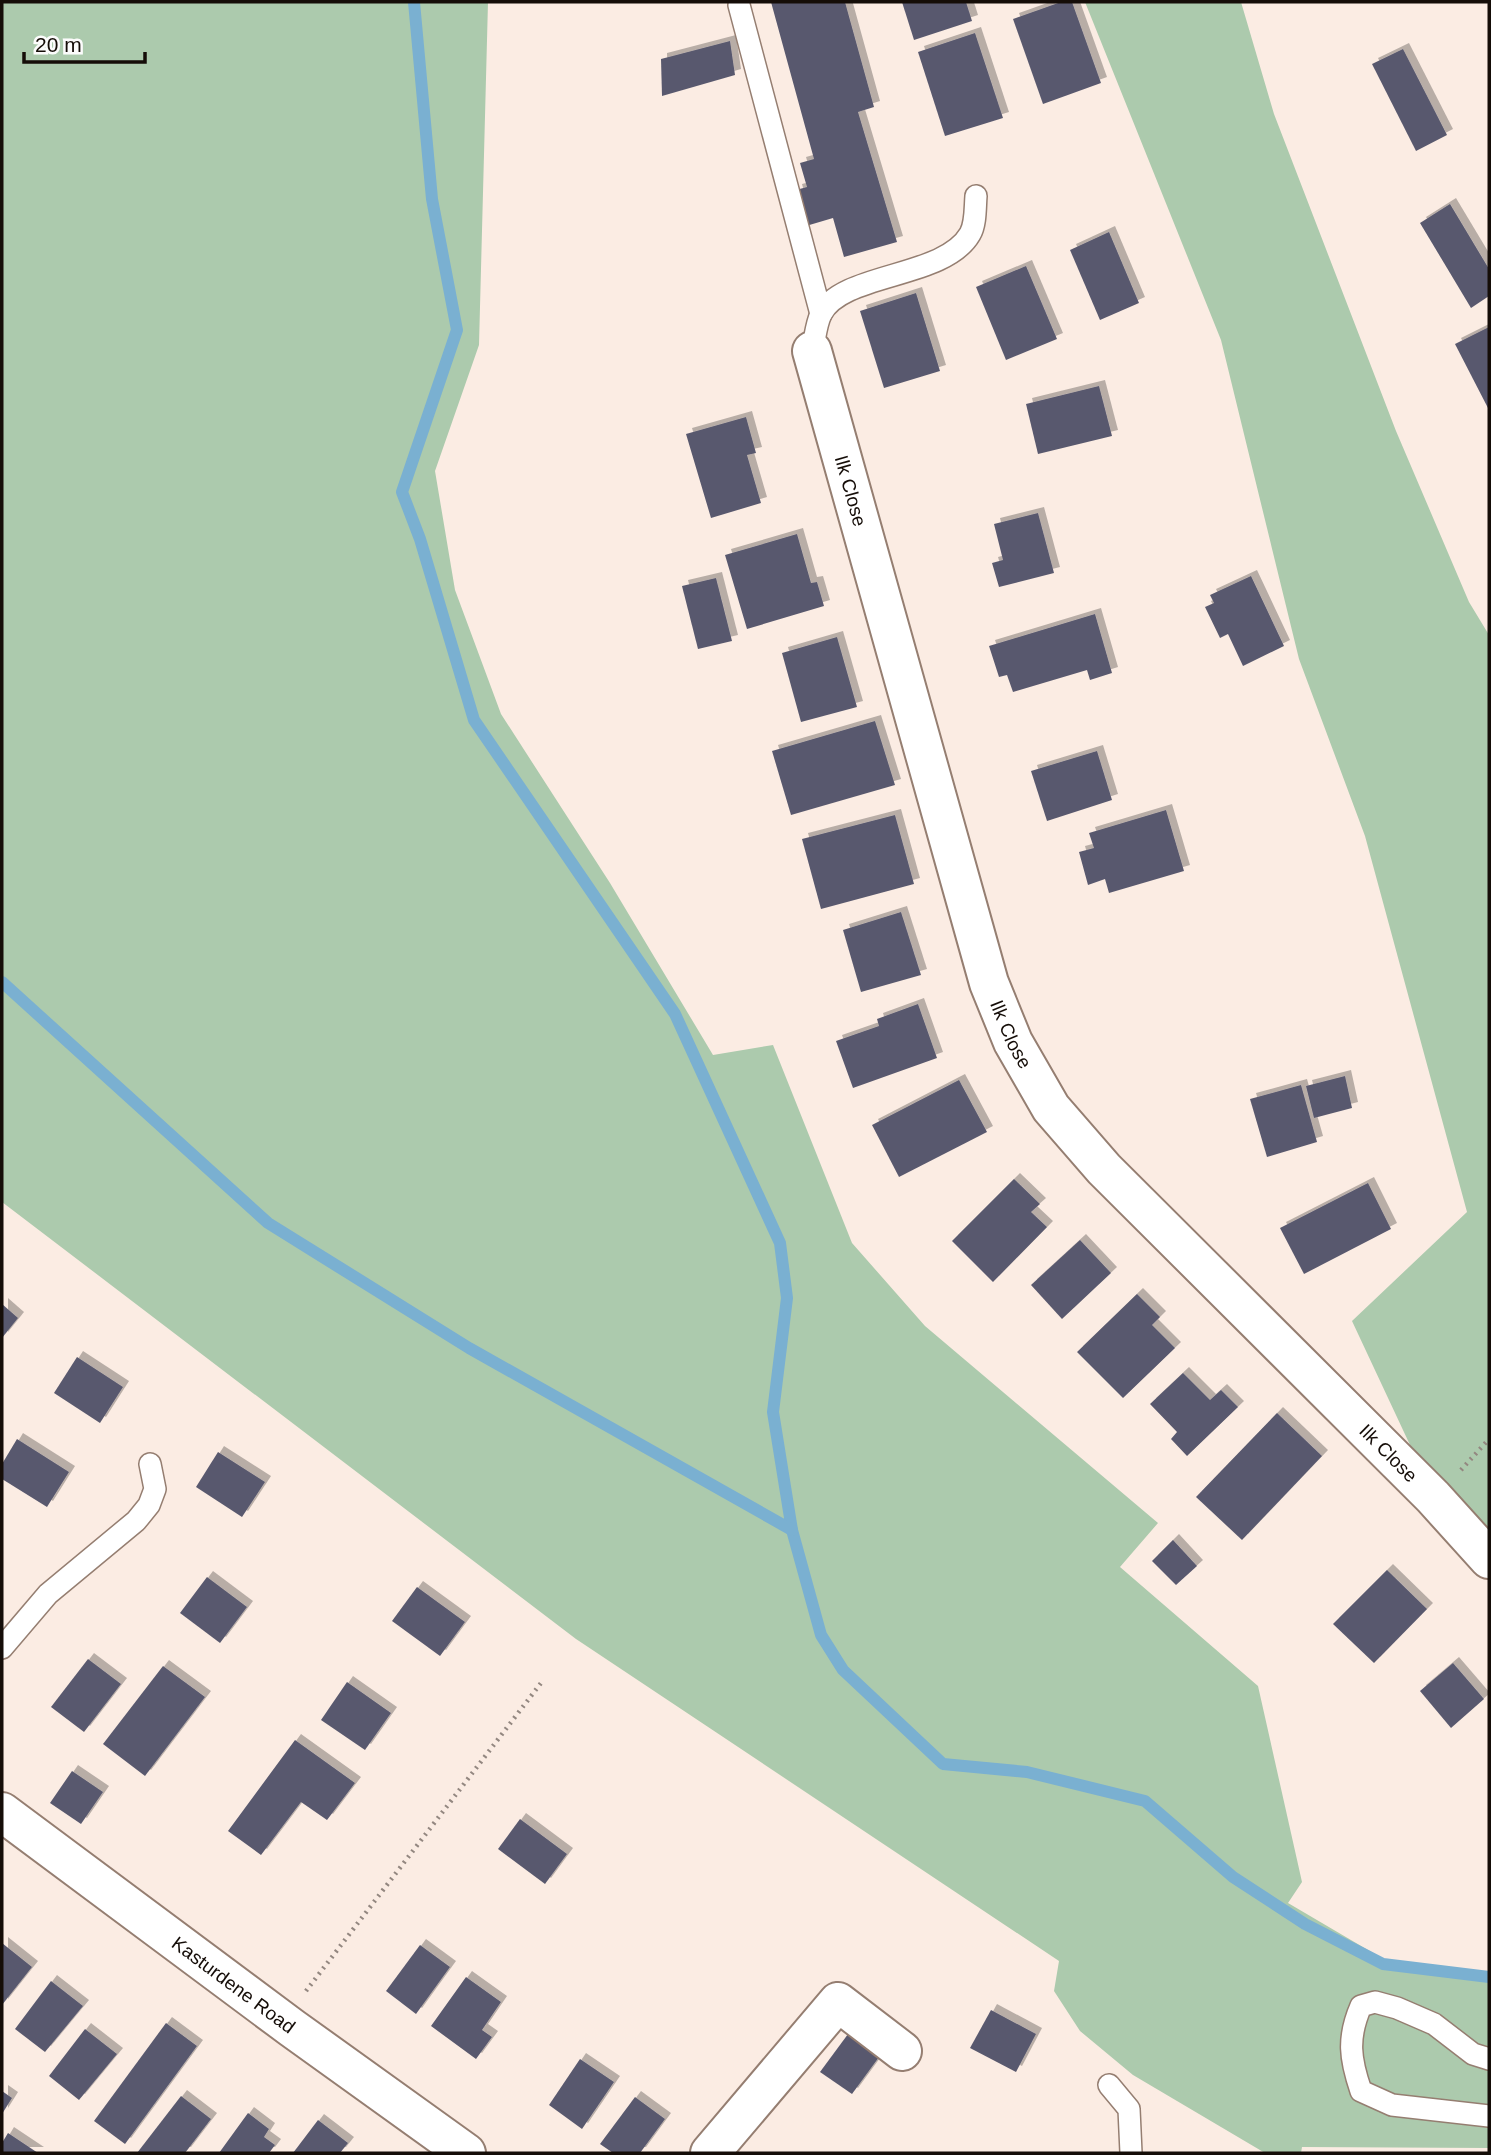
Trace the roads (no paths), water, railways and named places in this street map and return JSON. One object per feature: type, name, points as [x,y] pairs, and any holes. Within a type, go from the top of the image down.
[{"type":"street","name":"Ilk Close","points":[[812,351],[989,983],[1013,1042],[1051,1108],[1104,1169],[1433,1497],[1489,1559]]},
{"type":"street","name":"Kasturdene Road","points":[[2,1812],[466,2153]]},
{"type":"street","points":[[710,2153],[838,2002],[902,2051]]},
{"type":"lane","points":[[739,5],[821,314]]},
{"type":"lane","points":[[812,351],[821,314],[838,295],[955,251],[972,232],[976,196]]},
{"type":"lane","points":[[2,1648],[48,1594],[136,1521],[149,1505],[155,1489],[150,1464]]},
{"type":"lane","points":[[1489,2059],[1473,2054],[1434,2024],[1375,2002],[1361,2006],[1353,2024],[1352,2064],[1361,2091],[1392,2105],[1489,2116]]},
{"type":"lane","points":[[1109,2085],[1129,2109],[1131,2153]]},
{"type":"waterway","points":[[414,2],[432,199],[457,330],[402,492],[420,539],[474,720],[675,1014],[780,1243],[787,1298],[773,1412],[792,1530],[821,1635],[843,1670],[943,1764],[1027,1772],[1145,1801],[1233,1877],[1305,1924],[1383,1964],[1489,1977]]},
{"type":"waterway","points":[[2,982],[268,1223],[469,1348],[792,1530]]}]
